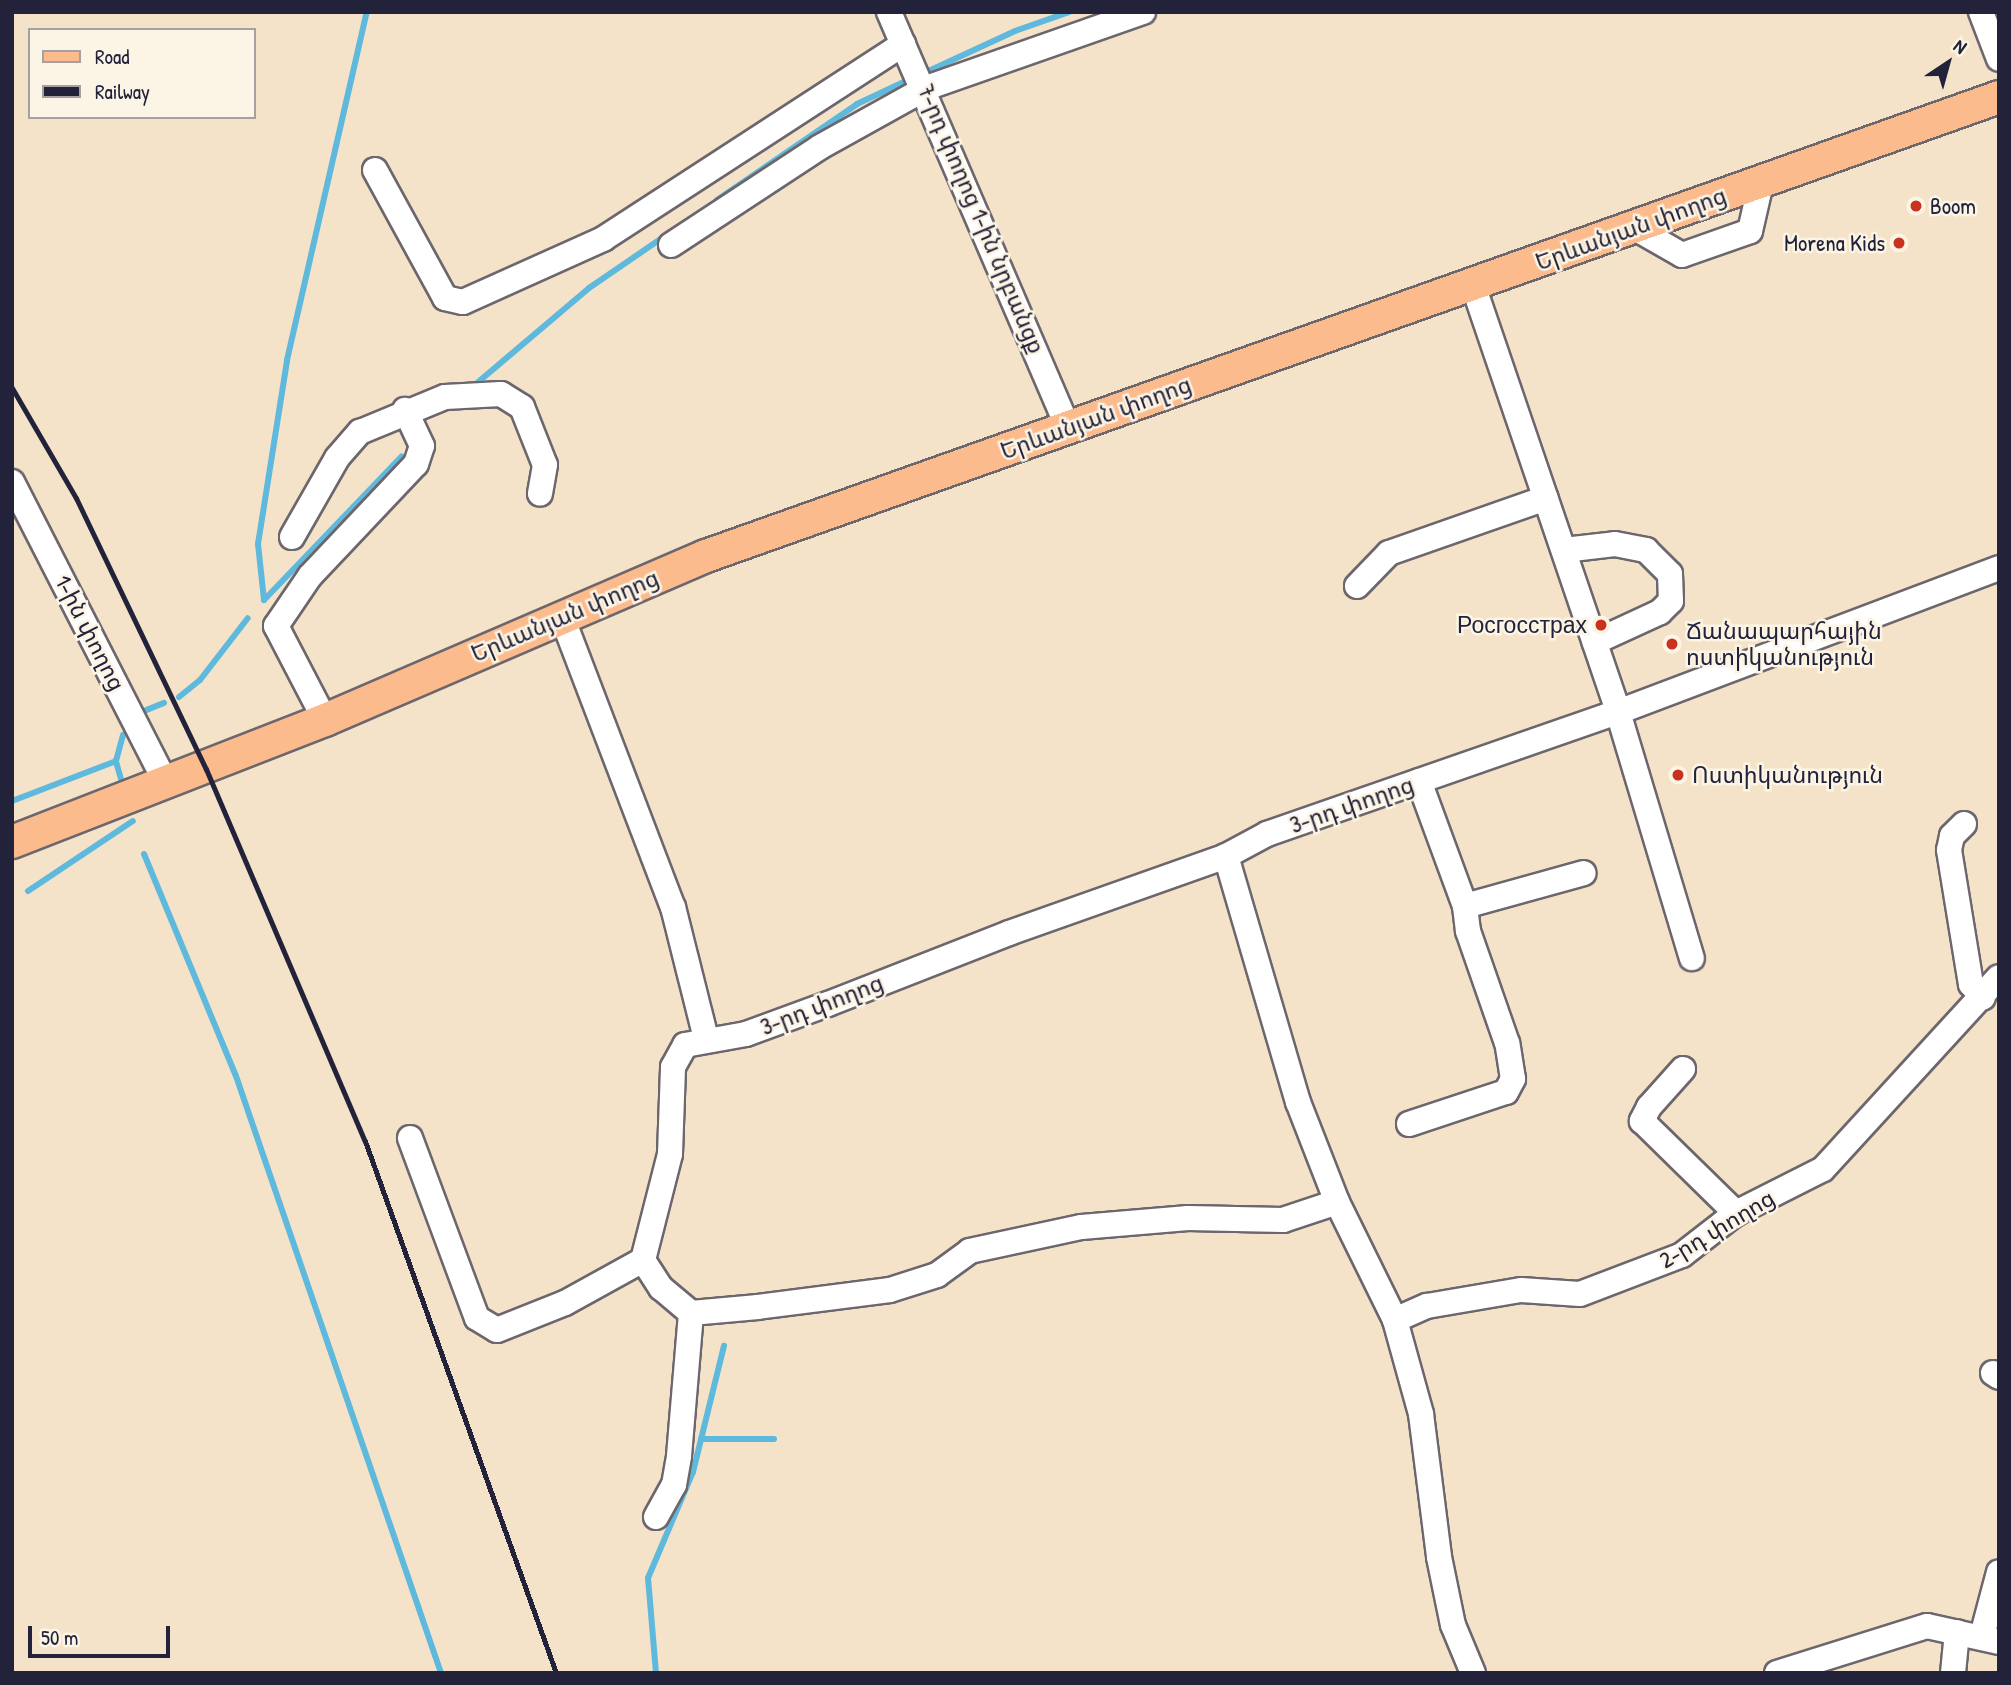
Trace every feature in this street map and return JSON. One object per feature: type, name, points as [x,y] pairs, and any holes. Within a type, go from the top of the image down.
[{"type":"main road","name":"Երևանյան փողոց","points":[[12,842],[167,785],[325,720],[706,556],[1999,97]]},
{"type":"street","name":"7-րդ փողոց 1-ին նրբանցք","points":[[889,12],[921,79],[1068,428]]},
{"type":"street","points":[[671,245],[921,79],[1143,12]]},
{"type":"street","points":[[1981,12],[1999,59]]},
{"type":"street","points":[[376,170],[446,299],[463,302],[603,239],[903,44]]},
{"type":"street","points":[[1634,228],[1682,255],[1750,231],[1761,183]]},
{"type":"street","points":[[1472,285],[1618,712],[1692,958]]},
{"type":"street","points":[[292,537],[337,458],[360,432],[405,410],[445,397],[501,394],[522,407],[545,465],[540,494]]},
{"type":"street","points":[[325,720],[276,626],[310,576],[416,464],[422,446],[405,410]]},
{"type":"street","name":"1-ին փողոց","points":[[12,482],[167,785]]},
{"type":"street","points":[[1357,586],[1389,553],[1546,498]]},
{"type":"street","points":[[1564,550],[1615,544],[1646,550],[1670,574],[1671,601],[1661,612],[1595,642]]},
{"type":"street","name":"3-րդ փողոց","points":[[706,1038],[746,1034],[1226,856],[1267,834],[1618,712],[1999,568]]},
{"type":"street","points":[[410,1138],[477,1318],[498,1330],[565,1303],[643,1260],[670,1154],[673,1067],[685,1045],[706,1038],[673,907],[562,617]]},
{"type":"street","points":[[1409,1124],[1506,1092],[1513,1079],[1507,1043],[1468,931],[1465,906],[1419,781]]},
{"type":"street","points":[[1964,824],[1952,836],[1948,850],[1971,984],[1983,998]]},
{"type":"street","points":[[1226,856],[1298,1102],[1337,1202],[1395,1320],[1421,1413],[1450,1611],[1473,1673]]},
{"type":"street","points":[[1465,906],[1584,873]]},
{"type":"street","name":"2-րդ փողոց","points":[[1395,1320],[1427,1306],[1521,1290],[1580,1294],[1682,1255],[1737,1213],[1824,1169],[1983,998],[1999,977]]},
{"type":"street","points":[[1683,1069],[1649,1107],[1642,1122],[1737,1213]]},
{"type":"street","points":[[643,1260],[661,1288],[691,1313],[890,1290],[937,1275],[970,1251],[1081,1227],[1188,1217],[1283,1220],[1337,1202]]},
{"type":"street","points":[[656,1517],[674,1485],[679,1456],[691,1313]]},
{"type":"street","points":[[1777,1673],[1927,1626],[1990,1639],[1999,1572]]},
{"type":"street","points":[[1953,1673],[1957,1632]]},
{"type":"waterway","points":[[264,600],[258,544],[287,360],[367,12]]},
{"type":"waterway","points":[[922,74],[1015,31],[1069,12]]},
{"type":"waterway","points":[[717,200],[857,104],[912,78]]},
{"type":"waterway","points":[[477,383],[589,288],[665,236]]},
{"type":"waterway","points":[[264,600],[402,456]]},
{"type":"waterway","points":[[179,697],[200,680],[248,618]]},
{"type":"waterway","points":[[139,713],[164,703]]},
{"type":"waterway","points":[[121,779],[116,761],[123,735]]},
{"type":"waterway","points":[[12,801],[116,761]]},
{"type":"waterway","points":[[28,891],[133,821]]},
{"type":"waterway","points":[[144,854],[236,1076],[441,1673]]},
{"type":"waterway","points":[[656,1673],[648,1578],[693,1472],[724,1346]]},
{"type":"waterway","points":[[701,1439],[774,1439]]},
{"type":"railway","points":[[12,388],[76,498],[206,769],[365,1141],[556,1673]]},
{"type":"place","name":"Boom","points":[[1916,206]]},
{"type":"place","name":"Morena Kids","points":[[1899,243]]},
{"type":"place","name":"Росгосстрах","points":[[1601,625]]},
{"type":"place","name":"Ճանապարհային ոստիկանություն","points":[[1672,644]]},
{"type":"place","name":"Ոստիկանություն","points":[[1678,775]]}]
